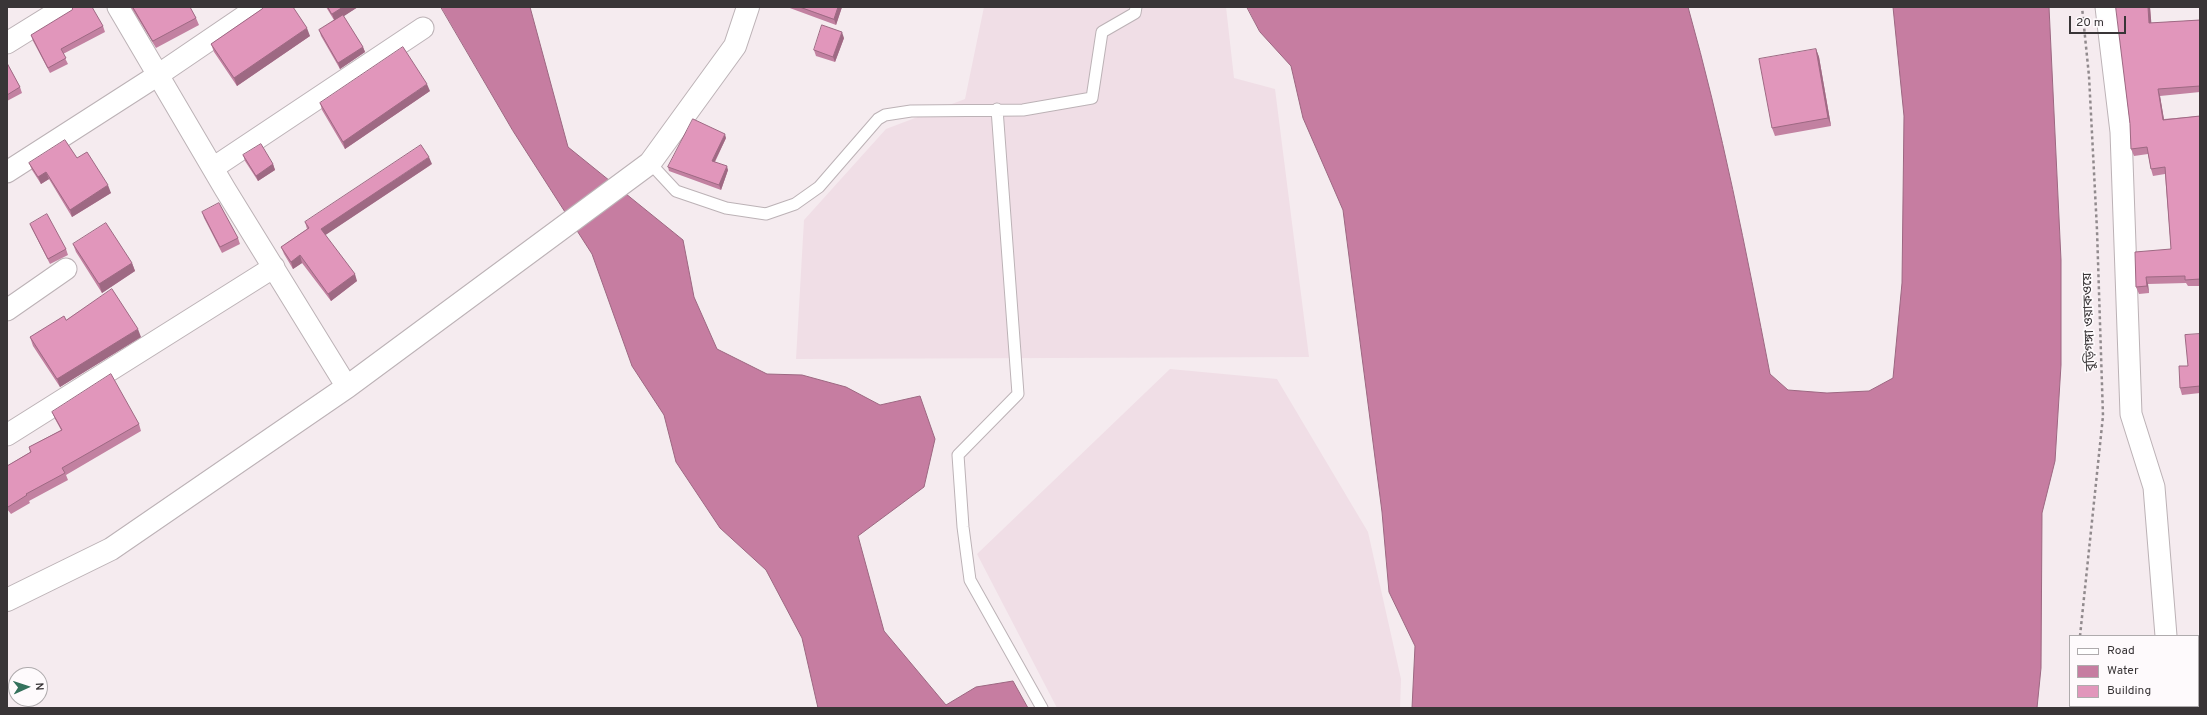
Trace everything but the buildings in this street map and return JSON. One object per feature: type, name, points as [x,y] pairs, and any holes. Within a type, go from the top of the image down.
[{"type":"street","points":[[7,43],[65,7]]},
{"type":"street","points":[[118,7],[213,168],[347,387]]},
{"type":"street","points":[[7,172],[158,75],[258,7]]},
{"type":"street","points":[[7,600],[111,549],[347,387],[650,163],[735,46],[748,7]]},
{"type":"street","points":[[2106,7],[2121,132],[2131,414],[2154,487],[2166,635]]},
{"type":"street","points":[[213,168],[423,28]]},
{"type":"street","points":[[7,435],[274,267]]},
{"type":"street","points":[[7,310],[66,269]]},
{"type":"lane","points":[[650,163],[676,191],[726,208],[766,214],[795,204],[818,187],[878,119],[885,115],[911,111],[997,109],[1023,110],[1092,98],[1102,32],[1135,13],[1136,7]]},
{"type":"lane","points":[[997,109],[1018,394],[958,455],[963,527],[970,580],[1042,708]]},
{"type":"path","name":"বুড়িগঙ্গা ওয়াকওয়ে","points":[[2080,635],[2103,416],[2097,230],[2089,76],[2082,7]]},
{"type":"shaded area","points":[[984,7],[1226,7],[1234,78],[1275,89],[1309,357],[796,359],[804,220],[886,129],[965,99]]},
{"type":"shaded area","points":[[1170,369],[1277,379],[1368,532],[1401,679],[1400,708],[1057,708],[977,554]]},
{"type":"water","points":[[441,7],[530,7],[568,147],[683,240],[694,297],[717,349],[767,374],[802,375],[846,387],[880,405],[920,396],[935,439],[924,487],[858,536],[884,631],[946,705],[976,687],[1013,681],[1028,708],[818,708],[802,638],[766,570],[720,528],[676,462],[664,415],[632,366],[592,254],[513,131]]},
{"type":"water","points":[[1247,7],[1688,7],[1723,144],[1770,374],[1788,390],[1827,393],[1869,391],[1893,378],[1902,283],[1904,116],[1893,7],[2049,7],[2061,260],[2061,365],[2055,461],[2042,513],[2041,668],[2037,708],[1412,708],[1415,646],[1389,592],[1382,512],[1343,210],[1303,118],[1291,66],[1260,32]]}]
